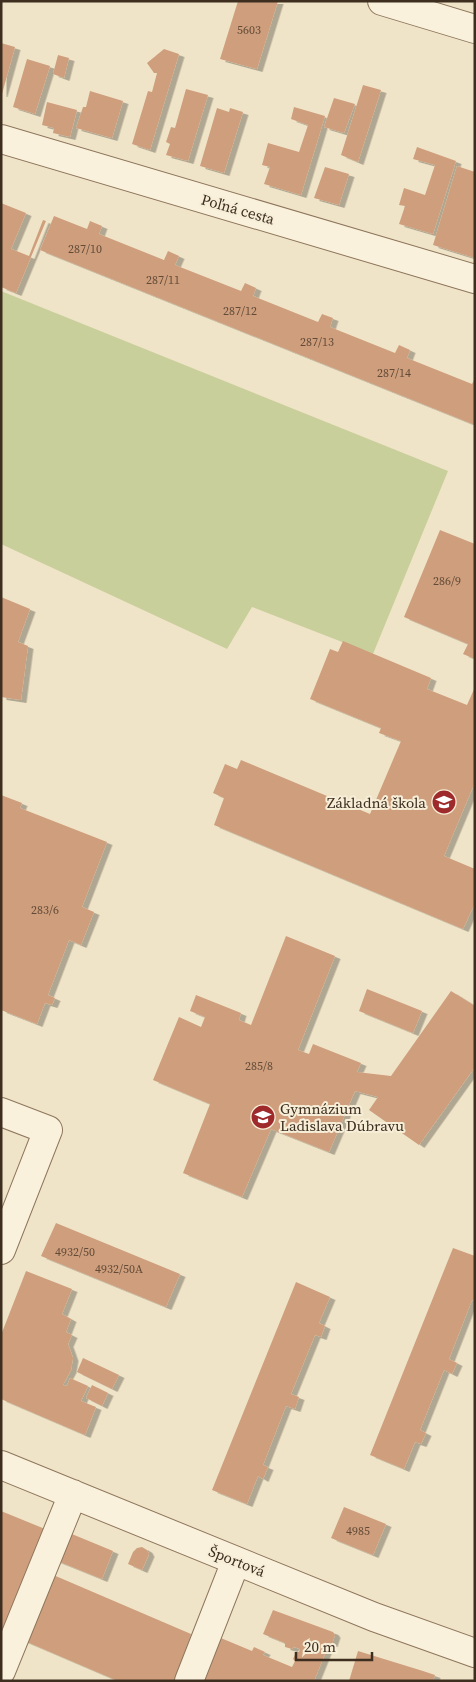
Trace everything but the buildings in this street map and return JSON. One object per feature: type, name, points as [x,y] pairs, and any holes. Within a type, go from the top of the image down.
[{"type":"street","points":[[382,1],[475,29]]},
{"type":"street","name":"Poľná cesta","points":[[1,139],[475,279]]},
{"type":"street","points":[[1,1112],[48,1130],[8,1211],[1,1250]]},
{"type":"street","name":"Športová","points":[[1,1465],[374,1617],[475,1654]]},
{"type":"street","points":[[1,1671],[73,1494]]},
{"type":"street","points":[[189,1681],[236,1561]]},
{"type":"green space","points":[[1,291],[448,471],[373,654],[252,607],[227,649],[1,544]]},
{"type":"place","name":"Základná škola","points":[[444,802]]},
{"type":"place","name":"Gymnázium Ladislava Dúbravu","points":[[263,1117]]}]
